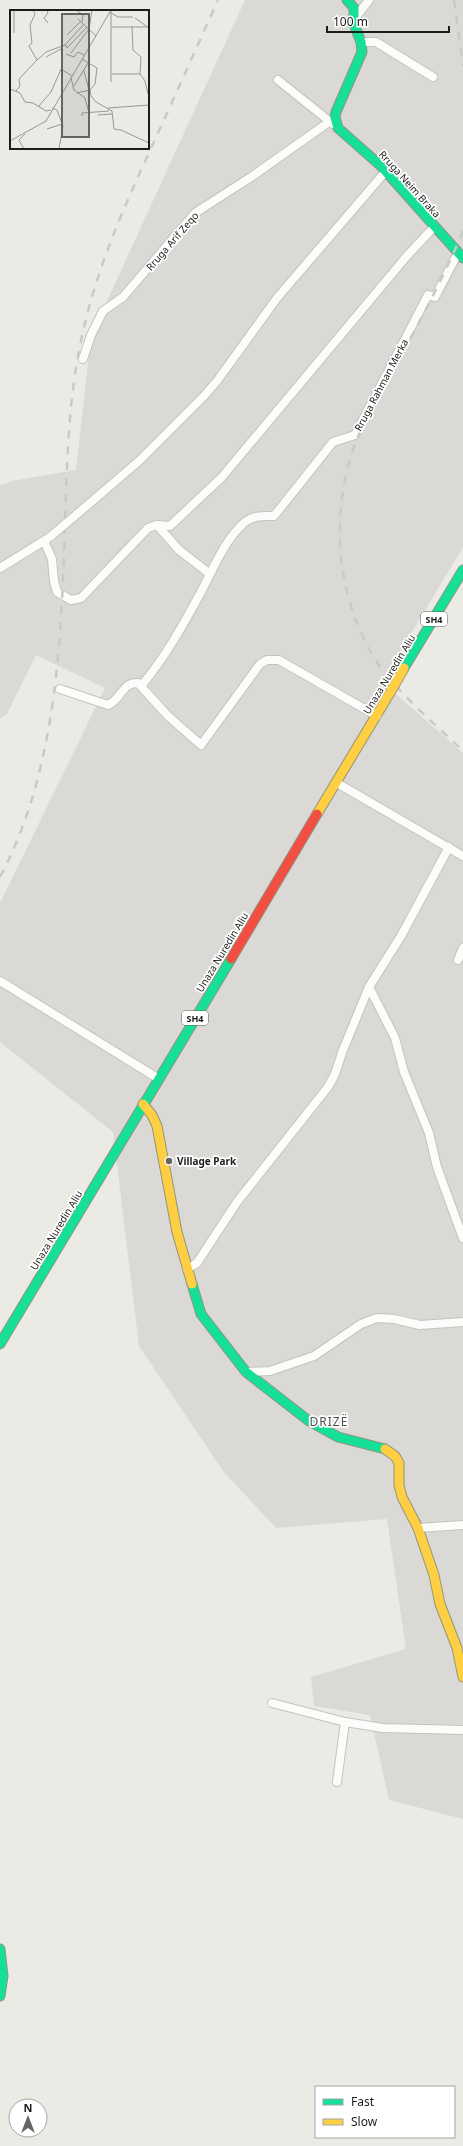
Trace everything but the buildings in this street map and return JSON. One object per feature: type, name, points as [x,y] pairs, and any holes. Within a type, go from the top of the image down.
[{"type":"street","points":[[338,128],[336,122],[336,112],[362,52],[362,42],[356,29],[354,8],[347,0]]},
{"type":"street","points":[[355,18],[369,0]]},
{"type":"street","points":[[362,42],[376,42],[433,78]]},
{"type":"street","points":[[278,80],[338,128]]},
{"type":"street","name":"Rruga Arif Zeqo","points":[[83,359],[91,335],[103,311],[123,297],[195,213],[254,175],[329,122]]},
{"type":"street","name":"Rruga Neim Braka","points":[[338,128],[386,171],[434,227],[461,255]]},
{"type":"street","points":[[0,568],[48,538],[76,515],[139,461],[204,396],[217,381],[277,298],[386,171]]},
{"type":"street","points":[[48,538],[57,592],[66,598],[75,600],[86,593],[148,528],[170,526],[222,477],[406,257],[434,227]]},
{"type":"street","name":"Rruga Rahman Merka","points":[[142,685],[159,664],[177,636],[234,533],[245,523],[258,515],[274,516],[333,442],[355,435],[428,295],[435,297],[461,255]]},
{"type":"street","points":[[160,528],[179,550],[210,574]]},
{"type":"street","name":"Unaza Nuredin Aliu","points":[[0,1344],[337,783],[463,570]]},
{"type":"street","points":[[60,690],[108,705],[112,703],[130,684],[138,683],[142,685],[154,702],[201,745],[256,669],[267,660],[279,660],[377,716]]},
{"type":"street","points":[[337,783],[463,856]]},
{"type":"street","points":[[187,1269],[197,1263],[238,1202],[328,1087],[335,1074],[343,1050],[369,988],[401,936],[449,847]]},
{"type":"street","points":[[458,960],[463,948]]},
{"type":"street","points":[[0,981],[159,1079]]},
{"type":"street","points":[[369,988],[394,1038],[407,1078],[429,1133],[437,1167],[463,1238]]},
{"type":"street","points":[[143,1104],[152,1114],[157,1126],[170,1200],[187,1269],[201,1314],[246,1372],[322,1429],[338,1437],[390,1451],[399,1463],[399,1484],[402,1497],[418,1528],[434,1575],[440,1604],[457,1648],[463,1677]]},
{"type":"street","points":[[246,1372],[270,1371],[314,1356],[351,1330],[377,1318],[394,1319],[420,1325],[463,1322]]},
{"type":"street","points":[[418,1528],[463,1525]]},
{"type":"street","points":[[272,1703],[345,1722],[383,1728],[463,1730]]},
{"type":"street","points":[[337,1782],[345,1722]]},
{"type":"street","points":[[0,1949],[3,1976],[0,1996]]},
{"type":"shaded area","points":[[245,0],[463,0],[463,547],[382,682],[463,753],[463,1819],[389,1800],[370,1715],[314,1706],[311,1677],[406,1649],[387,1519],[276,1528],[223,1471],[139,1346],[113,1132],[0,1042],[0,903],[105,688],[36,655],[7,714],[0,718],[0,486],[12,481],[76,470],[91,336]]},
{"type":"railway","points":[[0,877],[18,839],[31,801],[42,761],[50,720],[60,638],[70,417],[77,363],[88,311],[103,263],[121,216],[218,0]]},
{"type":"railway","points":[[454,0],[463,66]]},
{"type":"railway","points":[[463,231],[435,291],[355,444],[347,470],[342,496],[340,522],[340,548],[343,574],[349,600],[369,649],[387,676],[463,751]]},
{"type":"traffic: fast","points":[[347,0],[354,8],[354,24],[361,42],[362,52],[336,112],[335,117],[338,128],[381,166],[463,258]]},
{"type":"traffic: fast","points":[[404,668],[463,570]]},
{"type":"traffic: fast","points":[[0,1344],[231,959]]},
{"type":"traffic: fast","points":[[192,1284],[201,1314],[246,1372],[309,1421],[338,1437],[385,1449]]},
{"type":"traffic: fast","points":[[0,1949],[3,1976],[0,1996]]},
{"type":"traffic: slow","points":[[391,691],[404,668]]},
{"type":"traffic: slow","points":[[317,814],[391,691]]},
{"type":"traffic: slow","points":[[143,1104],[152,1115],[157,1126],[177,1232],[192,1284]]},
{"type":"traffic: slow","points":[[385,1449],[395,1456],[399,1463],[399,1485],[402,1497],[418,1528],[434,1575],[440,1604],[457,1648],[463,1677]]},
{"type":"traffic: jam","points":[[231,959],[317,814]]},
{"type":"place","name":"Village Park","points":[[169,1161]]},
{"type":"district","name":"DRIZË","points":[[329,1421]]}]
